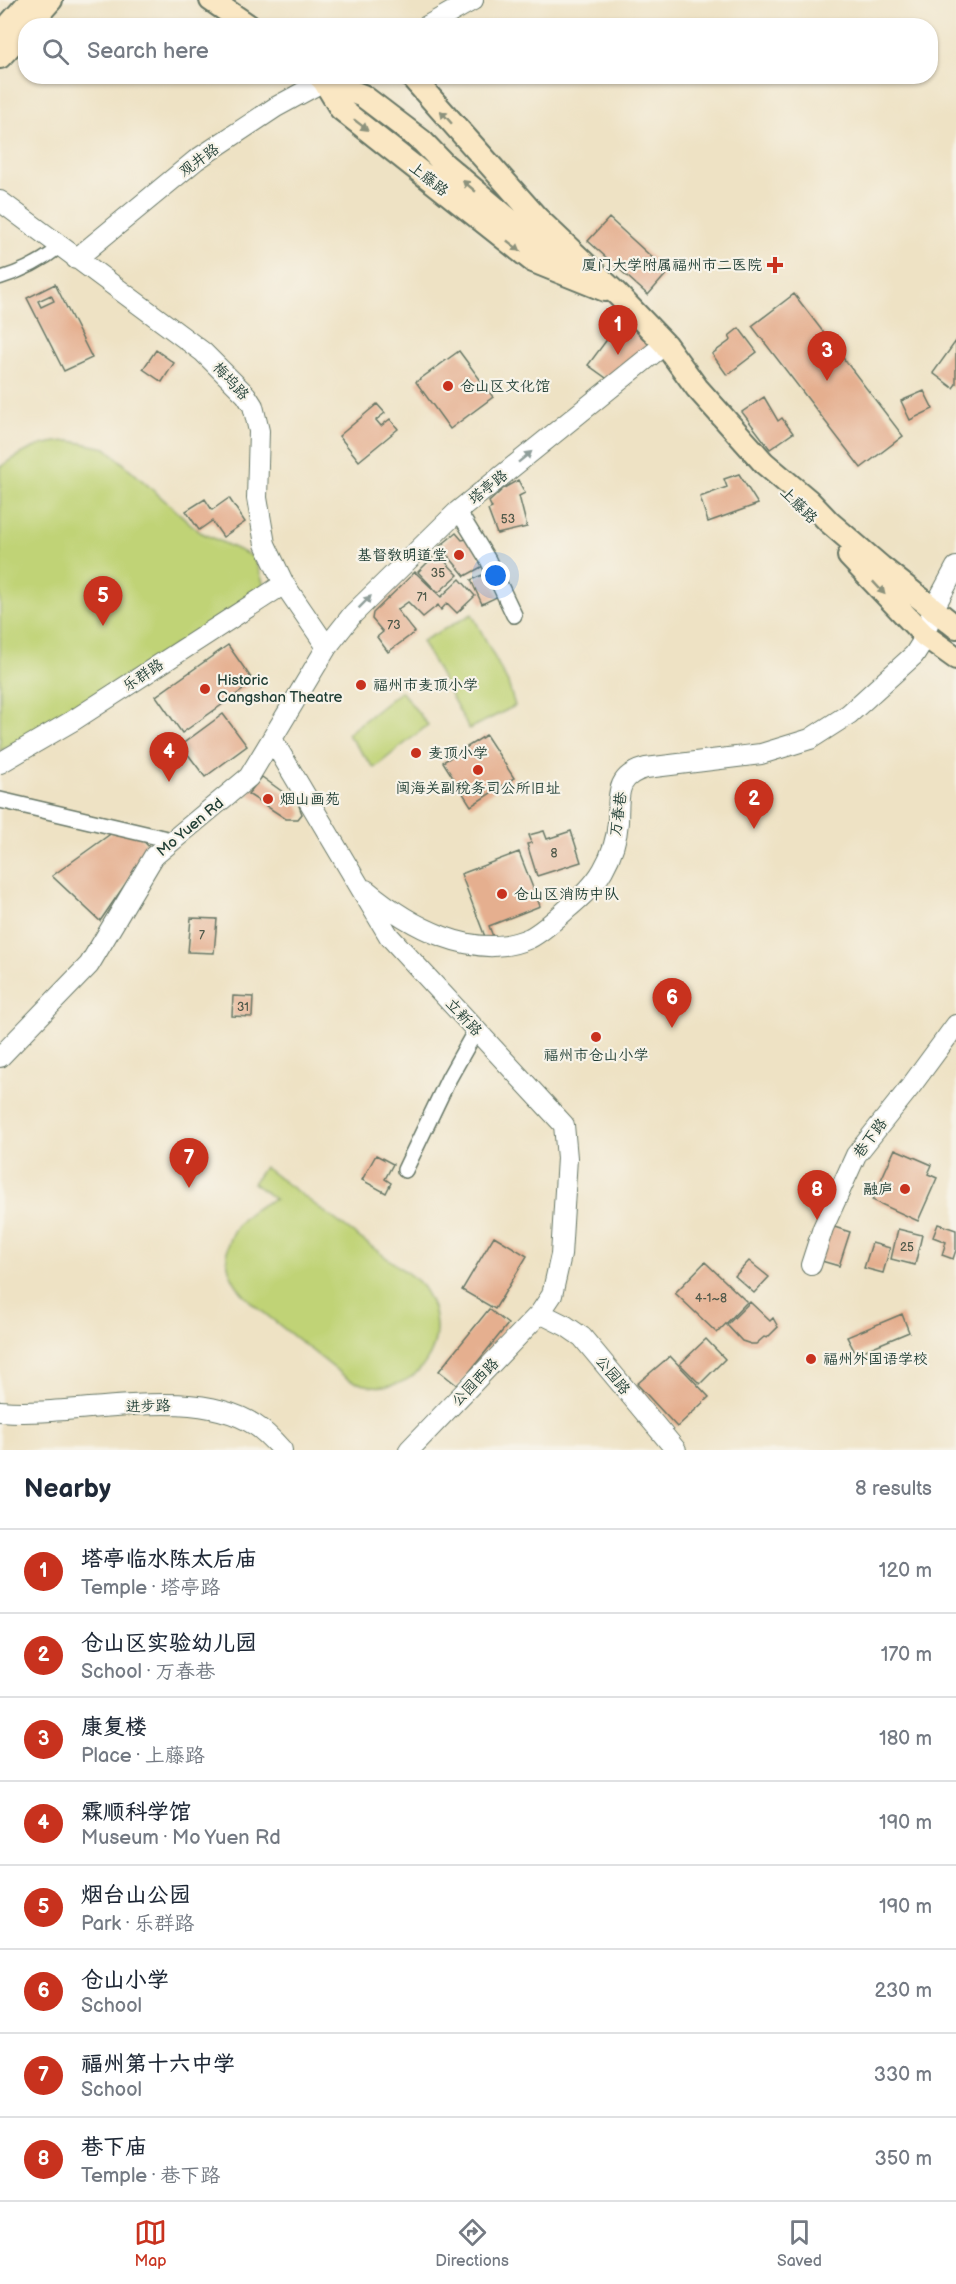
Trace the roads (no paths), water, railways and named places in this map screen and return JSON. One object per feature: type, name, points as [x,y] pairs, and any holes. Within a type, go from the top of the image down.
[{"type":"main road","points":[[0,35],[32,0]]},
{"type":"main road","points":[[35,18],[51,0]]},
{"type":"main road","points":[[211,0],[237,18]]},
{"type":"main road","points":[[0,57],[18,37]]},
{"type":"main road","name":"上藤路","points":[[328,84],[341,109],[533,261],[618,295]]},
{"type":"main road","points":[[338,84],[363,96],[422,141],[444,164],[525,233],[618,295]]},
{"type":"main road","points":[[418,84],[537,218],[618,295],[665,344],[697,388],[772,471],[809,501],[829,522],[956,627]]},
{"type":"main road","points":[[422,141],[480,156]]},
{"type":"main road","name":"上藤路","points":[[665,344],[663,361],[666,366],[735,441],[758,470],[785,488],[924,635],[956,658]]},
{"type":"street","points":[[441,18],[473,0]]},
{"type":"street","name":"观井路","points":[[76,259],[196,160],[315,84]]},
{"type":"street","name":"梅坞路","points":[[0,201],[203,352],[246,394],[253,406],[259,431],[257,498],[263,534],[270,557],[284,584],[327,647]]},
{"type":"street","points":[[0,278],[39,263],[60,247]]},
{"type":"street","name":"塔亭路","points":[[327,647],[353,614],[458,511],[665,344]]},
{"type":"street","points":[[458,511],[488,560],[514,615]]},
{"type":"street","points":[[924,635],[933,610],[956,567]]},
{"type":"street","name":"乐群路","points":[[0,763],[74,720],[284,584]]},
{"type":"street","name":"万春巷","points":[[357,883],[390,908],[456,941],[490,946],[528,939],[551,923],[584,894],[603,870],[616,833],[618,797],[627,776],[646,768],[773,752],[810,739],[837,723],[909,661],[918,650],[924,635]]},
{"type":"street","name":"Mo Yuen Rd","points":[[0,1057],[89,965],[154,856],[243,784],[327,647]]},
{"type":"street","name":"立新路","points":[[272,739],[381,923],[399,949],[564,1125],[566,1190],[561,1255],[552,1295],[540,1313]]},
{"type":"street","points":[[0,800],[171,840]]},
{"type":"street","name":"巷下路","points":[[810,1265],[823,1228],[852,1163],[956,1025]]},
{"type":"street","points":[[405,1170],[449,1078],[476,1030]]},
{"type":"street","name":"公园西路","points":[[409,1450],[540,1313]]},
{"type":"street","name":"公园路","points":[[540,1313],[582,1337],[676,1450]]},
{"type":"street","name":"进步路","points":[[0,1411],[33,1413],[143,1405],[183,1405],[224,1412],[244,1419],[269,1436],[282,1450]]},
{"type":"place","name":"厦门大学附属福州市二医院","points":[[775,265]]},
{"type":"place","name":"塔亭临水陈太后庙","points":[[618,355]]},
{"type":"place","name":"康复楼","points":[[827,381]]},
{"type":"place","name":"仓山区文化馆","points":[[448,386]]},
{"type":"place","name":"基督教明道堂","points":[[459,555]]},
{"type":"place","name":"烟台山公园","points":[[103,626]]},
{"type":"place","name":"福州市麦顶小学","points":[[361,685]]},
{"type":"place","name":"Historic Cangshan Theatre","points":[[205,689]]},
{"type":"place","name":"麦顶小学","points":[[416,753]]},
{"type":"place","name":"闽海关副税务司公所旧址","points":[[478,770]]},
{"type":"place","name":"霖顺科学馆","points":[[169,782]]},
{"type":"place","name":"烟山画苑","points":[[268,799]]},
{"type":"place","name":"仓山区实验幼儿园","points":[[754,829]]},
{"type":"place","name":"仓山区消防中队","points":[[502,894]]},
{"type":"place","name":"仓山小学","points":[[672,1028]]},
{"type":"place","name":"福州市仓山小学","points":[[596,1037]]},
{"type":"place","name":"福州第十六中学","points":[[189,1188]]},
{"type":"place","name":"融庐","points":[[905,1189]]},
{"type":"place","name":"巷下庙","points":[[817,1220]]},
{"type":"place","name":"福州外国语学校","points":[[811,1359]]}]
